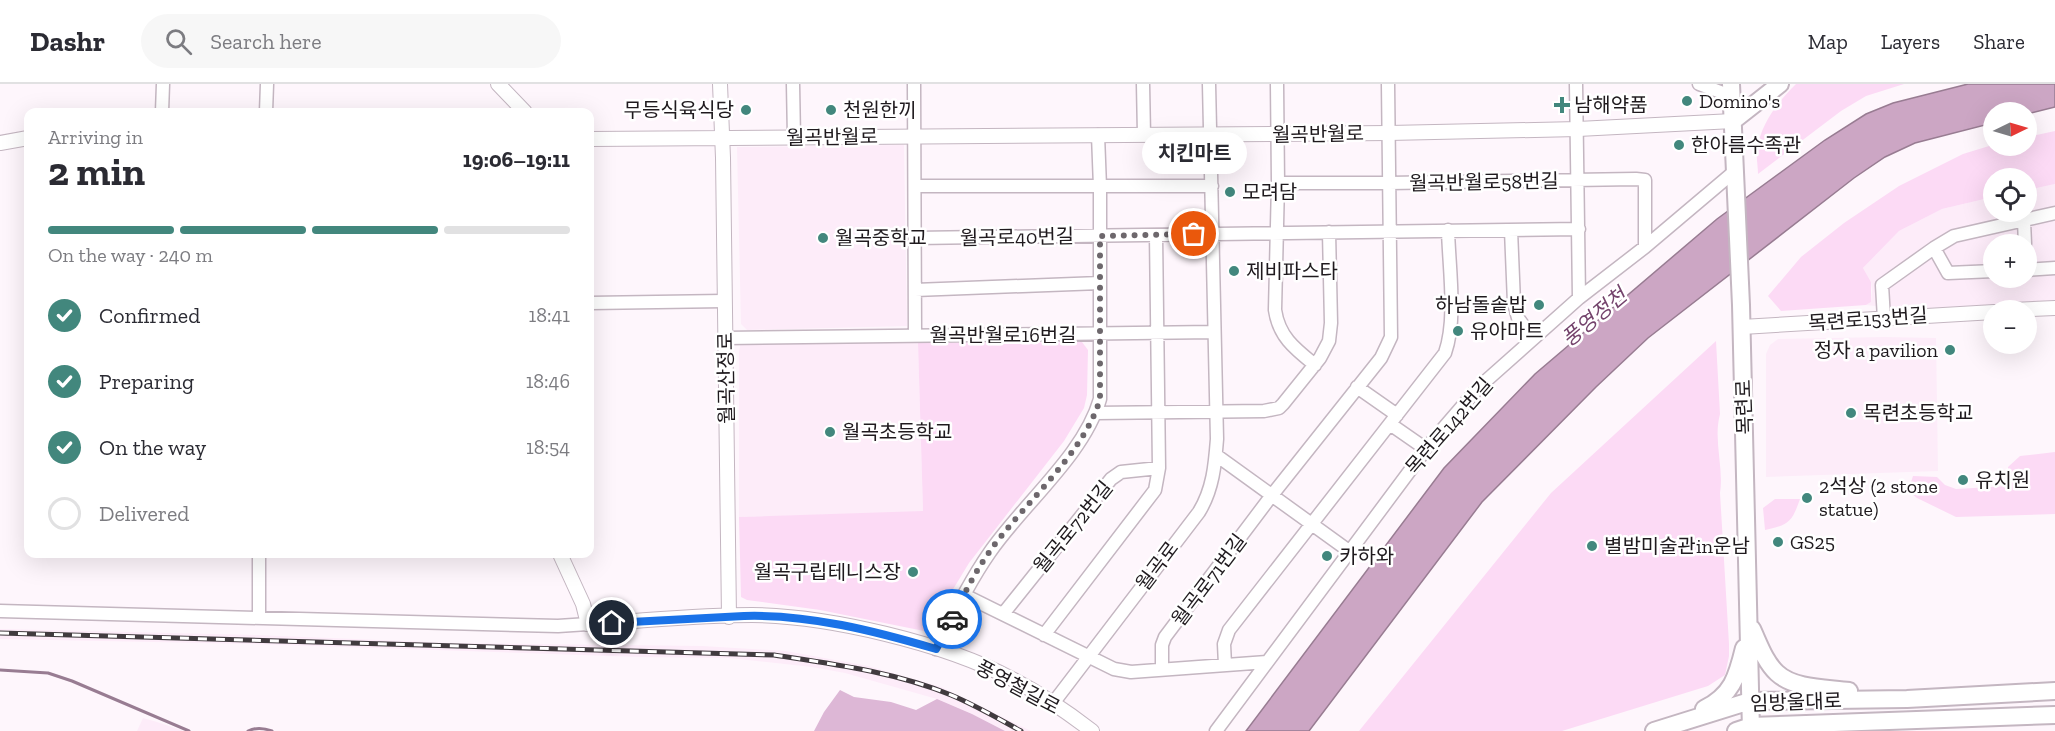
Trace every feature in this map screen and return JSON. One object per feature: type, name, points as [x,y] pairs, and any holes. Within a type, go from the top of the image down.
[{"type":"main road","points":[[1732,121],[1780,84]]},
{"type":"main road","name":"목련로","points":[[1731,90],[1742,305],[1750,701],[1746,729]]},
{"type":"main road","points":[[1749,624],[1771,666],[1789,681],[1907,699],[1906,721],[1854,731]]},
{"type":"main road","points":[[1679,723],[1712,705],[1728,692],[1737,673],[1749,624]]},
{"type":"main road","name":"임방울대로","points":[[1654,731],[1750,701],[1907,699],[2055,691]]},
{"type":"main road","name":"임방울대로","points":[[1746,729],[2055,715]]},
{"type":"street","points":[[162,108],[163,84]]},
{"type":"street","points":[[266,108],[267,84]]},
{"type":"street","points":[[498,84],[521,108]]},
{"type":"street","name":"월곡산정로","points":[[720,84],[729,616]]},
{"type":"street","points":[[793,84],[794,138]]},
{"type":"street","name":"월곡반월로16번길","points":[[914,84],[915,335],[1214,333]]},
{"type":"street","points":[[1143,84],[1144,135]]},
{"type":"street","name":"월곡로","points":[[1054,702],[1207,498],[1213,477],[1217,439],[1209,84]]},
{"type":"street","points":[[1277,84],[1276,319],[1290,345],[1315,365]]},
{"type":"street","name":"월곡반월로58번길","points":[[1347,398],[1381,358],[1391,337],[1388,84]]},
{"type":"street","points":[[1576,84],[1579,298]]},
{"type":"street","points":[[1699,84],[1731,90]]},
{"type":"street","name":"월곡반월로","points":[[722,139],[914,135],[1389,133],[1578,129],[1732,121]]},
{"type":"street","points":[[936,649],[990,551],[1076,445],[1096,412],[1100,399],[1098,135]]},
{"type":"street","points":[[0,143],[24,139]]},
{"type":"street","points":[[594,139],[722,139]]},
{"type":"street","name":"목련로142번길","points":[[1216,731],[1426,449],[1479,387],[1579,298],[1735,176]]},
{"type":"street","name":"월곡반월로58번길","points":[[1389,183],[1578,181],[1636,178],[1645,180],[1645,246]]},
{"type":"street","points":[[1278,183],[1389,183]]},
{"type":"street","points":[[915,186],[1212,186]]},
{"type":"street","points":[[2037,217],[2055,213]]},
{"type":"street","points":[[1884,319],[1882,285],[1954,236],[2015,222]]},
{"type":"street","name":"월곡로40번길","points":[[915,238],[1579,229]]},
{"type":"street","points":[[1511,230],[1514,303],[1518,318],[1533,339]]},
{"type":"street","points":[[1225,665],[1224,644],[1229,630],[1445,353],[1450,337],[1448,231]]},
{"type":"street","points":[[1096,412],[1264,411],[1278,408],[1289,399],[1315,365],[1329,341],[1329,232]]},
{"type":"street","points":[[1156,235],[1157,412]]},
{"type":"street","points":[[1934,248],[1948,273],[1983,271]]},
{"type":"street","points":[[2037,269],[2055,268]]},
{"type":"street","points":[[915,290],[1100,283]]},
{"type":"street","points":[[594,303],[724,302]]},
{"type":"street","points":[[2037,309],[2055,308]]},
{"type":"street","name":"목련로153번길","points":[[1742,327],[1983,313]]},
{"type":"street","points":[[726,338],[915,335]]},
{"type":"street","points":[[1357,387],[1391,423],[1426,449]]},
{"type":"street","name":"월곡로71번길","points":[[1162,670],[1162,645],[1165,637],[1347,398]]},
{"type":"street","name":"월곡로72번길","points":[[1044,635],[1155,490],[1158,468],[1157,412]]},
{"type":"street","points":[[1216,455],[1349,550]]},
{"type":"street","name":"월곡로72번길","points":[[1003,614],[1111,479],[1121,472],[1158,468]]},
{"type":"street","points":[[259,558],[259,618]]},
{"type":"street","points":[[0,611],[558,626],[588,624],[583,604],[562,558]]},
{"type":"street","points":[[964,595],[1114,669],[1131,672],[1267,662]]},
{"type":"street","name":"풍영철길로","points":[[588,624],[760,616],[819,622],[881,633],[936,649],[1009,677],[1054,702],[1092,731]]},
{"type":"shaded area","points":[[1796,84],[1904,84],[1866,96],[1841,111],[1758,174],[1757,150],[1762,131],[1777,106]]},
{"type":"shaded area","points":[[1968,84],[2055,84],[2055,107],[2037,112],[2037,102],[1983,102],[1983,126],[1915,143],[1885,157],[1854,178],[1648,338],[1482,502],[1309,731],[1246,731],[1444,468],[1535,374],[1717,219],[1825,140],[1866,114],[1893,103]]},
{"type":"shaded area","points":[[2055,131],[2055,184],[2037,188],[2037,168],[1983,168],[1983,199],[1942,209],[1899,231],[1863,268],[1871,282],[1871,302],[1866,305],[1781,311],[1768,296],[1801,257],[1844,223],[1899,186],[1963,154],[1983,148],[1983,156],[2037,156],[2037,135]]},
{"type":"shaded area","name":"월곡중학교","points":[[904,145],[907,326],[747,330],[741,324],[737,147]]},
{"type":"shaded area","points":[[2055,184],[2055,301],[1983,300],[1983,305],[1931,308],[1866,305],[1871,302],[1872,290],[1871,282],[1863,268],[1899,231],[1942,209],[1983,199],[1983,222],[2037,222],[2037,188]]},
{"type":"shaded area","name":"목련초등학교","points":[[1936,338],[1938,471],[1766,477],[1766,354],[1770,345],[1778,339]]},
{"type":"shaded area","points":[[1716,341],[1720,414],[1718,434],[1720,493],[1729,644],[1725,675],[1708,686],[1562,731],[1359,731],[1551,493]]},
{"type":"shaded area","name":"월곡초등학교","points":[[741,342],[918,343],[923,512],[739,517],[739,352]]},
{"type":"shaded area","points":[[1082,342],[1088,350],[1087,395],[1084,408],[1064,441],[969,563],[952,591],[934,633],[820,610],[747,600],[741,597],[739,517],[923,511],[918,343]]},
{"type":"shaded area","points":[[2055,452],[2055,514],[1956,517],[1917,498],[1908,491],[1913,476],[1937,477],[1945,485],[1956,489],[2008,486],[2008,467],[2020,456]]},
{"type":"shaded area","points":[[1775,499],[1800,499],[1792,518],[1785,524],[1765,530],[1763,508]]},
{"type":"shaded area","points":[[0,629],[255,635],[453,643],[702,646],[786,651],[868,666],[941,687],[1031,731],[1005,731],[937,699],[845,673],[729,658],[0,639]]},
{"type":"shaded area","points":[[840,690],[854,697],[891,702],[916,710],[937,699],[1005,731],[814,731]]},
{"type":"shaded area","points":[[143,718],[157,722],[184,731],[137,731]]},
{"type":"waterway","points":[[0,670],[48,673],[189,731]]},
{"type":"waterway","points":[[248,731],[260,728],[272,731]]},
{"type":"railway","points":[[0,633],[774,655],[908,680],[960,699],[1021,731]]},
{"type":"way so far","points":[[952,619],[990,551],[1076,445],[1096,412],[1100,399],[1100,236],[1194,234]]},
{"type":"place","name":"Domino's","points":[[1687,101]]},
{"type":"place","name":"남해약품","points":[[1562,105]]},
{"type":"place","name":"무등식육식당","points":[[746,110]]},
{"type":"place","name":"천원한끼","points":[[831,110]]},
{"type":"place","name":"한아름수족관","points":[[1679,145]]},
{"type":"place","name":"모려담","points":[[1230,192]]},
{"type":"place","name":"치킨마트","points":[[1194,234]]},
{"type":"place","name":"월곡중학교","points":[[823,238]]},
{"type":"place","name":"제비파스타","points":[[1234,271]]},
{"type":"place","name":"하남돌솥밥","points":[[1539,305]]},
{"type":"place","name":"유아마트","points":[[1458,331]]},
{"type":"place","name":"정자 a pavilion","points":[[1950,350]]},
{"type":"place","name":"목련초등학교","points":[[1851,413]]},
{"type":"place","name":"월곡초등학교","points":[[830,432]]},
{"type":"place","name":"유치원","points":[[1963,480]]},
{"type":"place","name":"2석상 (2 stone statue)","points":[[1807,498]]},
{"type":"place","name":"GS25","points":[[1778,542]]},
{"type":"place","name":"별밤미술관in운남","points":[[1592,546]]},
{"type":"place","name":"카하와","points":[[1327,556]]},
{"type":"place","name":"월곡구립테니스장","points":[[913,572]]},
{"type":"route","points":[[612,623],[766,616],[819,622],[881,633],[936,649],[952,619]]},
{"type":"water label","name":"풍영정천","points":[[1594,317]]}]
